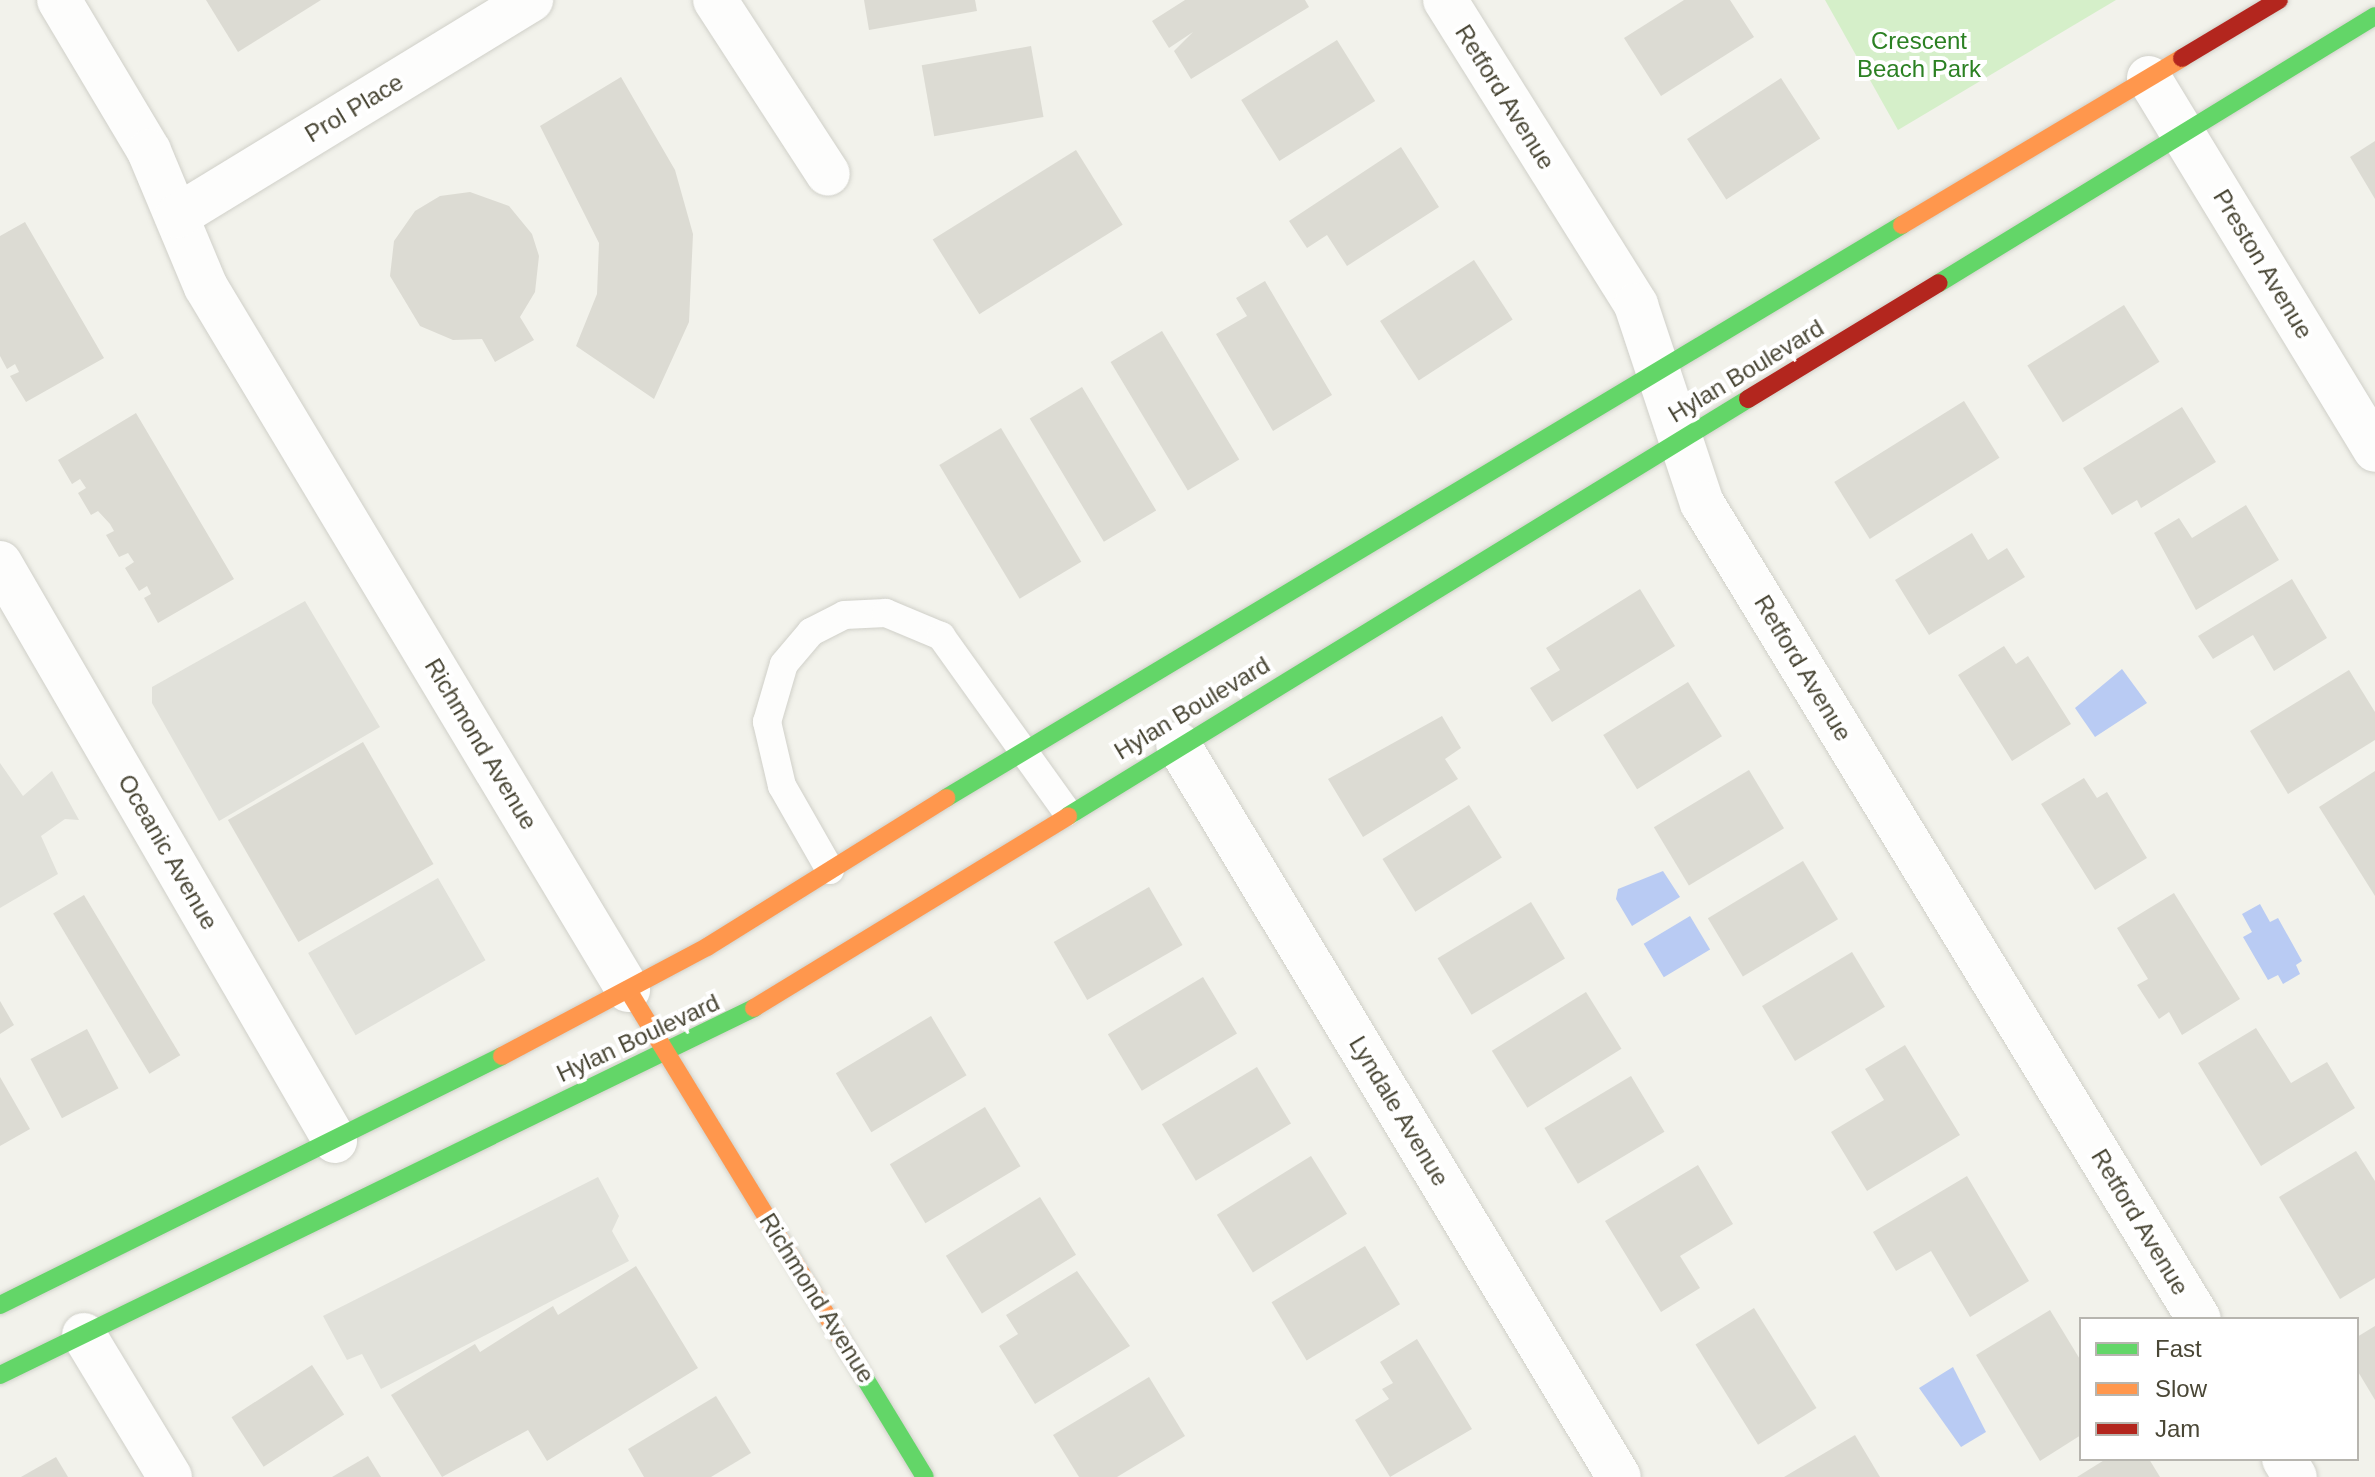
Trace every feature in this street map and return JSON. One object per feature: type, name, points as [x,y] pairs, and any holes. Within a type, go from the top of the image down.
[{"type":"main road","name":"Hylan Boulevard","points":[[0,1305],[335,1141],[628,990],[830,870],[1024,749],[1661,374],[2279,0]]},
{"type":"main road","name":"Hylan Boulevard","points":[[0,1375],[746,1013],[1178,744],[2375,16]]},
{"type":"main road","name":"Richmond Avenue","points":[[628,990],[925,1477]]},
{"type":"street","name":"Richmond Avenue","points":[[59,0],[149,151],[206,287],[628,990]]},
{"type":"street","name":"Prol Place","points":[[177,216],[531,0]]},
{"type":"street","points":[[715,0],[828,174]]},
{"type":"street","name":"Retford Avenue","points":[[1445,0],[1636,305],[1702,503],[2198,1317]]},
{"type":"street","name":"Preston Avenue","points":[[2149,78],[2375,450]]},
{"type":"street","name":"Oceanic Avenue","points":[[0,563],[335,1141]]},
{"type":"street","name":"Lyndale Avenue","points":[[1178,744],[1619,1477]]},
{"type":"street","points":[[84,1335],[170,1477]]},
{"type":"lane","points":[[830,870],[782,786],[769,744],[775,681],[811,632],[864,612],[925,627],[953,648],[1067,812]]},
{"type":"green space","name":"Crescent Beach Park","points":[[1825,0],[2116,0],[1898,130]]},
{"type":"shaded area","points":[[305,601],[380,727],[219,821],[152,703],[152,687]]},
{"type":"shaded area","points":[[0,763],[23,796],[52,771],[79,820],[65,819],[41,836],[58,874],[0,908]]},
{"type":"shaded area","points":[[438,878],[486,960],[356,1035],[308,953]]},
{"type":"shaded area","points":[[598,1177],[619,1216],[612,1231],[629,1261],[381,1389],[362,1354],[347,1360],[323,1316]]},
{"type":"water","points":[[2122,669],[2147,703],[2095,737],[2075,708]]},
{"type":"water","points":[[1663,871],[1680,897],[1632,926],[1616,899],[1618,889]]},
{"type":"water","points":[[2260,904],[2270,922],[2278,918],[2302,961],[2296,965],[2300,974],[2283,984],[2278,975],[2268,980],[2243,937],[2252,932],[2242,914]]},
{"type":"water","points":[[1690,916],[1710,949],[1664,977],[1644,944]]},
{"type":"water","points":[[1953,1367],[1986,1432],[1961,1447],[1919,1388]]},
{"type":"building","points":[[206,0],[321,0],[238,52]]},
{"type":"building","points":[[864,0],[975,0],[977,11],[869,30]]},
{"type":"building","points":[[1185,0],[1305,0],[1309,7],[1191,79],[1174,51],[1193,32],[1169,48],[1152,21]]},
{"type":"building","points":[[1684,0],[1730,0],[1754,37],[1661,96],[1624,38]]},
{"type":"building","points":[[1337,40],[1375,101],[1279,161],[1241,100]]},
{"type":"building","points":[[1031,46],[1044,117],[934,136],[922,65]]},
{"type":"building","points":[[621,77],[675,170],[693,234],[689,322],[654,399],[576,346],[597,294],[599,243],[540,126]]},
{"type":"building","points":[[1781,78],[1820,138],[1726,199],[1687,139]]},
{"type":"building","points":[[2375,141],[2375,199],[2350,157]]},
{"type":"building","points":[[1401,147],[1439,207],[1347,266],[1327,235],[1307,248],[1289,221]]},
{"type":"building","points":[[1076,150],[1123,225],[979,314],[933,240]]},
{"type":"building","points":[[470,192],[509,206],[532,234],[539,256],[535,292],[520,317],[534,340],[495,362],[482,339],[453,340],[420,326],[390,276],[394,241],[415,211],[440,196]]},
{"type":"building","points":[[25,222],[104,358],[26,402],[10,376],[19,372],[15,364],[7,369],[0,356],[0,236]]},
{"type":"building","points":[[1474,260],[1513,320],[1419,381],[1380,321]]},
{"type":"building","points":[[1265,281],[1332,395],[1273,431],[1216,334],[1247,316],[1236,298]]},
{"type":"building","points":[[2124,305],[2160,362],[2063,422],[2027,365]]},
{"type":"building","points":[[1162,331],[1239,460],[1188,490],[1111,362]]},
{"type":"building","points":[[1082,387],[1156,510],[1104,542],[1030,418]]},
{"type":"building","points":[[1964,401],[2000,458],[1870,539],[1834,482]]},
{"type":"building","points":[[2182,407],[2216,462],[2141,508],[2137,500],[2112,515],[2083,468]]},
{"type":"building","points":[[136,413],[234,579],[158,623],[144,598],[151,594],[147,586],[139,591],[125,568],[134,562],[128,553],[119,557],[106,535],[114,531],[110,524],[98,511],[91,515],[78,493],[86,488],[80,479],[72,484],[58,460]]},
{"type":"building","points":[[1001,428],[1081,562],[1020,599],[939,465]]},
{"type":"building","points":[[2246,505],[2279,560],[2196,610],[2154,533],[2179,518],[2192,538]]},
{"type":"building","points":[[1972,533],[1988,560],[2007,548],[2025,577],[1929,635],[1895,580]]},
{"type":"building","points":[[2292,579],[2327,638],[2274,671],[2253,635],[2213,659],[2198,636]]},
{"type":"building","points":[[1640,589],[1675,646],[1552,722],[1530,688],[1560,670],[1546,648]]},
{"type":"building","points":[[2004,646],[2016,664],[2028,656],[2071,724],[2012,761],[1958,675]]},
{"type":"building","points":[[2349,670],[2375,712],[2375,740],[2288,794],[2250,731]]},
{"type":"building","points":[[1688,682],[1722,736],[1637,789],[1603,735]]},
{"type":"building","points":[[1442,716],[1461,748],[1445,759],[1458,779],[1363,837],[1328,779]]},
{"type":"building","points":[[363,742],[434,864],[298,942],[228,820]]},
{"type":"building","points":[[1749,770],[1784,828],[1689,885],[1654,827]]},
{"type":"building","points":[[2375,771],[2375,896],[2319,807]]},
{"type":"building","points":[[2084,778],[2097,798],[2107,792],[2147,858],[2095,890],[2041,804]]},
{"type":"building","points":[[1469,805],[1502,858],[1415,912],[1382,859]]},
{"type":"building","points":[[1803,861],[1838,919],[1743,976],[1708,918]]},
{"type":"building","points":[[1149,887],[1182,945],[1087,1000],[1054,942]]},
{"type":"building","points":[[2174,893],[2240,999],[2182,1035],[2169,1012],[2159,1019],[2137,985],[2148,979],[2117,928]]},
{"type":"building","points":[[84,895],[180,1055],[149,1074],[53,914]]},
{"type":"building","points":[[1531,902],[1565,959],[1472,1015],[1438,958]]},
{"type":"building","points":[[1852,952],[1885,1007],[1795,1061],[1762,1006]]},
{"type":"building","points":[[1203,977],[1237,1034],[1142,1091],[1108,1034]]},
{"type":"building","points":[[1586,992],[1622,1049],[1527,1108],[1492,1051]]},
{"type":"building","points":[[0,1001],[14,1025],[0,1034]]},
{"type":"building","points":[[931,1016],[967,1075],[871,1132],[836,1073]]},
{"type":"building","points":[[2256,1028],[2291,1083],[2327,1062],[2355,1108],[2261,1166],[2198,1063]]},
{"type":"building","points":[[87,1029],[118,1088],[62,1118],[30,1059]]},
{"type":"building","points":[[1905,1045],[1960,1135],[1867,1191],[1831,1132],[1884,1100],[1865,1069]]},
{"type":"building","points":[[1257,1067],[1291,1124],[1196,1181],[1162,1124]]},
{"type":"building","points":[[1631,1076],[1664,1132],[1578,1184],[1544,1128]]},
{"type":"building","points":[[0,1077],[30,1129],[0,1146]]},
{"type":"building","points":[[985,1107],[1021,1166],[925,1223],[890,1164]]},
{"type":"building","points":[[2356,1151],[2375,1181],[2375,1278],[2340,1299],[2279,1197]]},
{"type":"building","points":[[1311,1156],[1347,1214],[1253,1272],[1217,1215]]},
{"type":"building","points":[[1698,1165],[1733,1224],[1680,1256],[1700,1288],[1661,1312],[1605,1221]]},
{"type":"building","points":[[1967,1176],[2029,1281],[1970,1317],[1931,1251],[1896,1271],[1873,1232]]},
{"type":"building","points":[[1040,1197],[1076,1255],[982,1313],[946,1256]]},
{"type":"building","points":[[1365,1246],[1400,1304],[1307,1360],[1272,1302]]},
{"type":"building","points":[[636,1266],[698,1368],[547,1461],[528,1430],[442,1477],[391,1395],[475,1344],[480,1352],[553,1306],[558,1315]]},
{"type":"building","points":[[1077,1271],[1130,1346],[1035,1404],[999,1346],[1018,1334],[1006,1315]]},
{"type":"building","points":[[1754,1308],[1817,1408],[1758,1445],[1695,1345]]},
{"type":"building","points":[[2050,1310],[2079,1358],[2079,1436],[2040,1461],[1976,1355]]},
{"type":"building","points":[[2375,1326],[2375,1400],[2359,1373],[2359,1336]]},
{"type":"building","points":[[1417,1339],[1472,1429],[1390,1477],[1355,1420],[1389,1399],[1382,1389],[1393,1383],[1380,1362]]},
{"type":"building","points":[[312,1365],[344,1414],[264,1467],[231,1417]]},
{"type":"building","points":[[1149,1377],[1185,1436],[1117,1477],[1079,1477],[1053,1435]]},
{"type":"building","points":[[716,1396],[751,1453],[711,1477],[644,1477],[628,1449]]},
{"type":"building","points":[[1855,1435],[1880,1477],[1784,1477]]},
{"type":"building","points":[[368,1456],[381,1477],[332,1477]]},
{"type":"building","points":[[56,1457],[68,1477],[21,1477]]},
{"type":"building","points":[[2103,1461],[2150,1461],[2160,1477],[2077,1477]]},
{"type":"traffic: fast","points":[[1939,283],[2375,16]]},
{"type":"traffic: fast","points":[[946,798],[1902,225]]},
{"type":"traffic: fast","points":[[1068,816],[1748,399]]},
{"type":"traffic: fast","points":[[0,1375],[754,1008]]},
{"type":"traffic: fast","points":[[0,1305],[502,1056]]},
{"type":"traffic: fast","points":[[852,1357],[925,1477]]},
{"type":"traffic: slow","points":[[1902,225],[2182,58]]},
{"type":"traffic: slow","points":[[502,1056],[707,947],[946,798]]},
{"type":"traffic: slow","points":[[754,1008],[1068,816]]},
{"type":"traffic: slow","points":[[628,990],[852,1357]]},
{"type":"traffic: jam","points":[[2182,58],[2279,0]]},
{"type":"traffic: jam","points":[[1748,399],[1939,283]]}]
